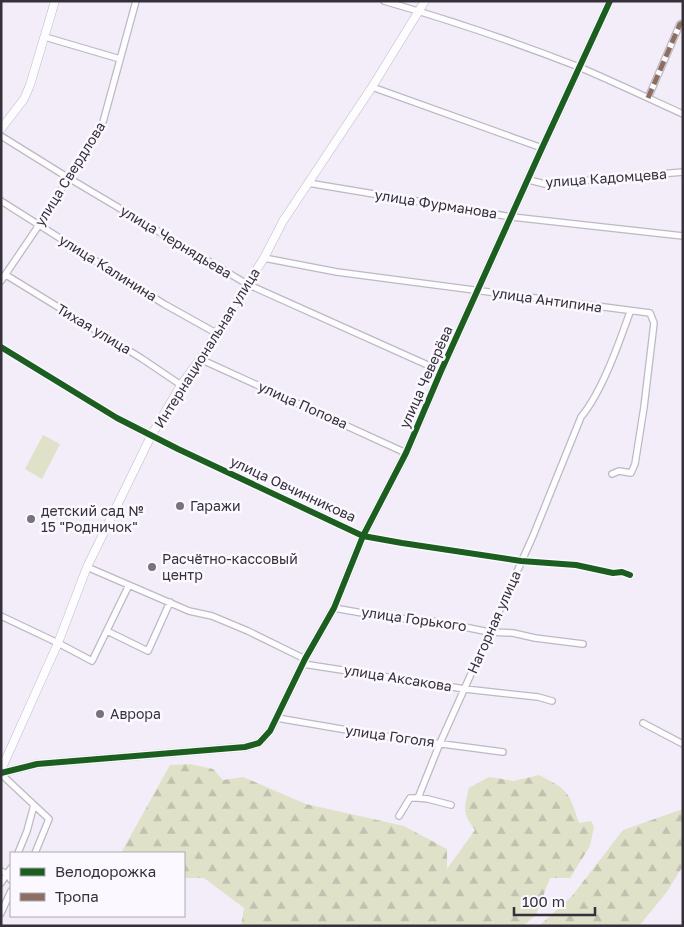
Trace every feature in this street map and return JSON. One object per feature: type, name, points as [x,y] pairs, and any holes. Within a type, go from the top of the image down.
[{"type":"street","points":[[1,129],[24,99],[30,85],[55,1]]},
{"type":"street","name":"улица Свердлова","points":[[1,281],[6,276],[103,122],[136,1]]},
{"type":"street","points":[[384,1],[542,53],[683,114]]},
{"type":"street","name":"Интернациональная улица","points":[[1,772],[58,643],[87,567],[151,436],[181,385],[200,359],[264,258],[283,221],[372,87],[425,1]]},
{"type":"street","name":"улица Чеверёва","points":[[1,772],[37,764],[245,747],[259,742],[270,731],[304,662],[334,608],[363,536],[406,453],[542,148],[610,1]]},
{"type":"street","points":[[648,98],[680,24],[683,23]]},
{"type":"street","points":[[45,37],[120,59]]},
{"type":"street","points":[[372,87],[542,148]]},
{"type":"street","name":"улица Чернядьева","points":[[1,136],[247,284],[442,371]]},
{"type":"street","name":"улица Кадомцева","points":[[529,180],[545,184],[683,172]]},
{"type":"street","name":"улица Фурманова","points":[[308,183],[512,217],[683,236]]},
{"type":"street","name":"улица Калинина","points":[[1,201],[156,299],[216,333]]},
{"type":"street","name":"улица Антипина","points":[[264,258],[337,272],[630,312],[650,313],[654,323],[636,464],[631,473],[619,471],[612,474]]},
{"type":"street","name":"Тихая улица","points":[[6,276],[141,358],[181,385]]},
{"type":"street","name":"Нагорная улица","points":[[399,816],[410,798],[418,798],[464,688],[533,536],[581,417],[590,407],[618,345],[630,312]]},
{"type":"street","name":"улица Овчинникова","points":[[1,347],[71,391],[151,436],[363,536],[521,560],[576,565],[630,575]]},
{"type":"street","name":"улица Попова","points":[[200,359],[406,453]]},
{"type":"street","name":"улица Аксакова","points":[[87,567],[189,611],[212,616],[226,622],[304,662],[464,688],[538,697],[552,701]]},
{"type":"street","points":[[1,616],[92,661],[129,585]]},
{"type":"street","points":[[107,631],[148,651],[170,602]]},
{"type":"street","name":"улица Горького","points":[[334,608],[385,617],[440,622],[489,632],[513,633],[583,644]]},
{"type":"street","name":"улица Гоголя","points":[[277,718],[286,721],[503,752]]},
{"type":"street","points":[[643,723],[683,744]]},
{"type":"street","points":[[1,772],[49,819],[35,852]]},
{"type":"street","points":[[418,798],[451,805]]},
{"type":"street","points":[[18,852],[34,806]]},
{"type":"street","points":[[1,883],[7,875]]},
{"type":"street","points":[[1,913],[10,893]]},
{"type":"green space","points":[[43,435],[60,444],[42,479],[25,469]]},
{"type":"green space","points":[[190,764],[213,769],[223,780],[243,777],[306,804],[404,826],[447,849],[447,869],[475,830],[465,810],[469,788],[489,777],[514,781],[539,775],[566,793],[579,823],[591,821],[594,827],[590,846],[570,878],[550,878],[536,915],[523,926],[241,926],[244,908],[204,878],[185,878],[185,852],[122,852],[170,765]]},
{"type":"green space","points":[[683,809],[683,866],[666,893],[639,926],[539,926],[572,896],[623,830]]},
{"type":"marked path","points":[[648,98],[680,24],[683,23]]},
{"type":"cycle path","points":[[1,773],[37,764],[245,747],[259,743],[270,731],[305,659],[334,608],[363,536],[406,453],[441,371],[610,1]]},
{"type":"cycle path","points":[[1,347],[117,418],[178,449],[363,536],[521,561],[576,565],[630,575]]},
{"type":"place","name":"Гаражи","points":[[180,506]]},
{"type":"place","name":"детский сад № 15 \"Родничок\"","points":[[31,519]]},
{"type":"place","name":"Расчётно-кассовый центр","points":[[152,567]]},
{"type":"place","name":"Аврора","points":[[100,714]]}]
